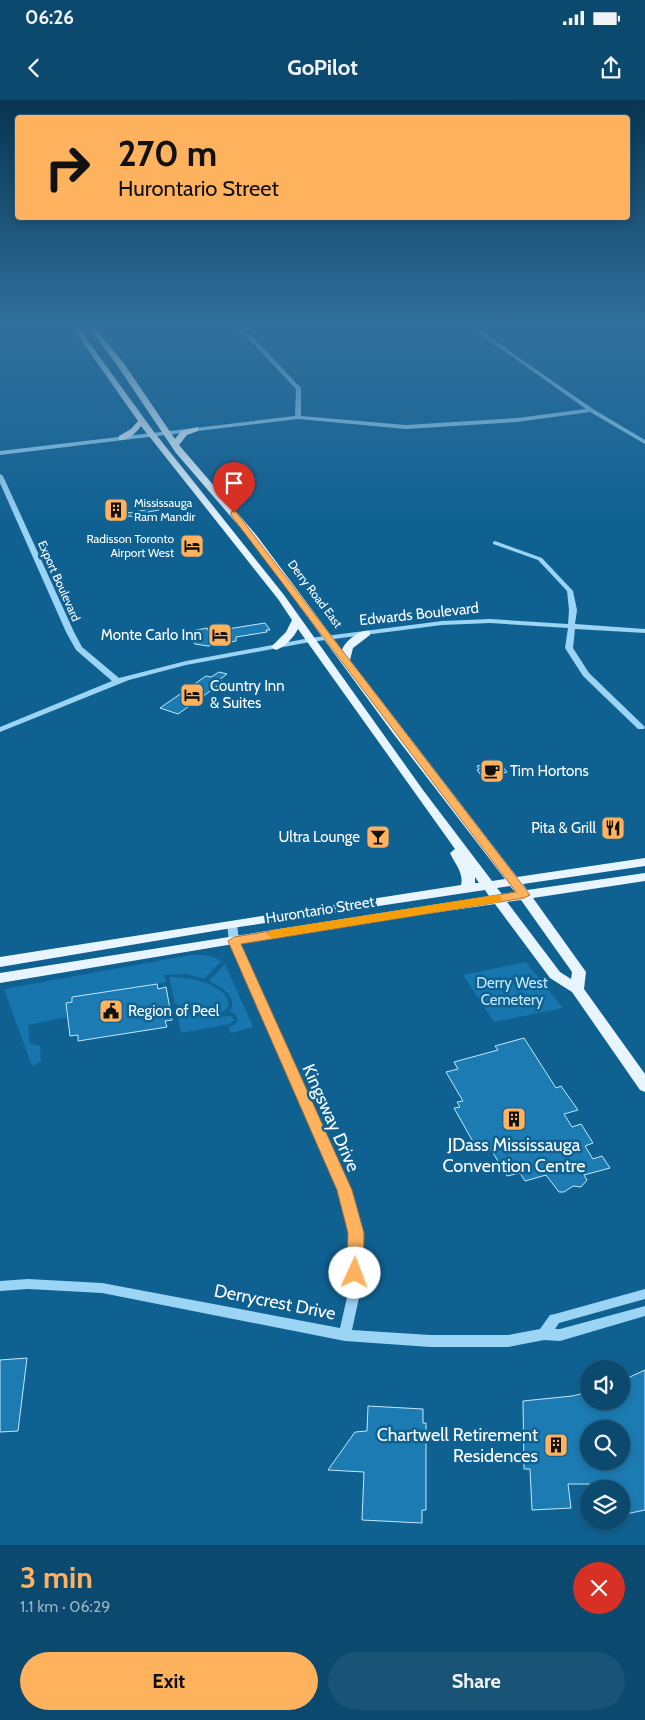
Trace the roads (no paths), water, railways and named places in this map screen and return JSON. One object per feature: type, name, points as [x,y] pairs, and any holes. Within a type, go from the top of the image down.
[{"type":"main road","name":"Derry Road East","points":[[124,394],[151,434],[281,597],[450,834],[555,975],[576,989],[579,972],[524,895],[254,538],[175,445],[141,394]]},
{"type":"main road","points":[[122,438],[134,431],[142,420]]},
{"type":"main road","points":[[175,445],[184,434],[195,428]]},
{"type":"main road","points":[[174,463],[188,461]]},
{"type":"main road","points":[[189,482],[203,479]]},
{"type":"main road","points":[[266,578],[282,575]]},
{"type":"main road","points":[[281,597],[296,594]]},
{"type":"main road","points":[[276,647],[290,634],[297,621]]},
{"type":"main road","points":[[346,660],[348,647],[366,632]]},
{"type":"main road","points":[[450,834],[457,857],[470,875],[469,885],[465,890]]},
{"type":"main road","name":"Hurontario Street","points":[[0,962],[232,924],[645,862]]},
{"type":"main road","name":"Hurontario Street","points":[[0,978],[645,877]]},
{"type":"main road","points":[[576,989],[645,1086]]},
{"type":"street","points":[[298,417],[299,394]]},
{"type":"street","points":[[569,394],[645,442]]},
{"type":"street","points":[[0,453],[298,417],[406,427],[517,420],[591,410]]},
{"type":"street","name":"Export Boulevard","points":[[0,476],[78,648],[117,681]]},
{"type":"street","points":[[495,544],[540,559],[570,591],[573,601],[569,648],[586,674],[641,727]]},
{"type":"street","name":"Edwards Boulevard","points":[[0,730],[117,681],[186,663],[329,637],[442,623],[490,621],[645,631]]},
{"type":"street","name":"Kingsway Drive","points":[[232,924],[234,941],[344,1190],[356,1233],[354,1293],[346,1335]]},
{"type":"street","name":"Derrycrest Drive","points":[[0,1286],[28,1284],[102,1288],[346,1335],[430,1341],[508,1341],[544,1334],[560,1335],[645,1311]]},
{"type":"street","points":[[544,1334],[555,1319],[645,1294]]},
{"type":"place","name":"Mississauga Ram Mandir","points":[[116,510]]},
{"type":"place","name":"Radisson Toronto Airport West","points":[[192,546]]},
{"type":"place","name":"Monte Carlo Inn","points":[[220,635]]},
{"type":"place","name":"Country Inn & Suites","points":[[192,695]]},
{"type":"place","name":"Tim Hortons","points":[[492,771]]},
{"type":"place","name":"Pita & Grill","points":[[613,828]]},
{"type":"place","name":"Ultra Lounge","points":[[378,837]]},
{"type":"place","name":"Region of Peel","points":[[111,1011]]},
{"type":"place","name":"JDass Mississauga Convention Centre","points":[[514,1119]]},
{"type":"place","name":"Chartwell Retirement Residences","points":[[556,1445]]},
{"type":"park label","name":"Derry West Cemetery","points":[[512,992]]}]
